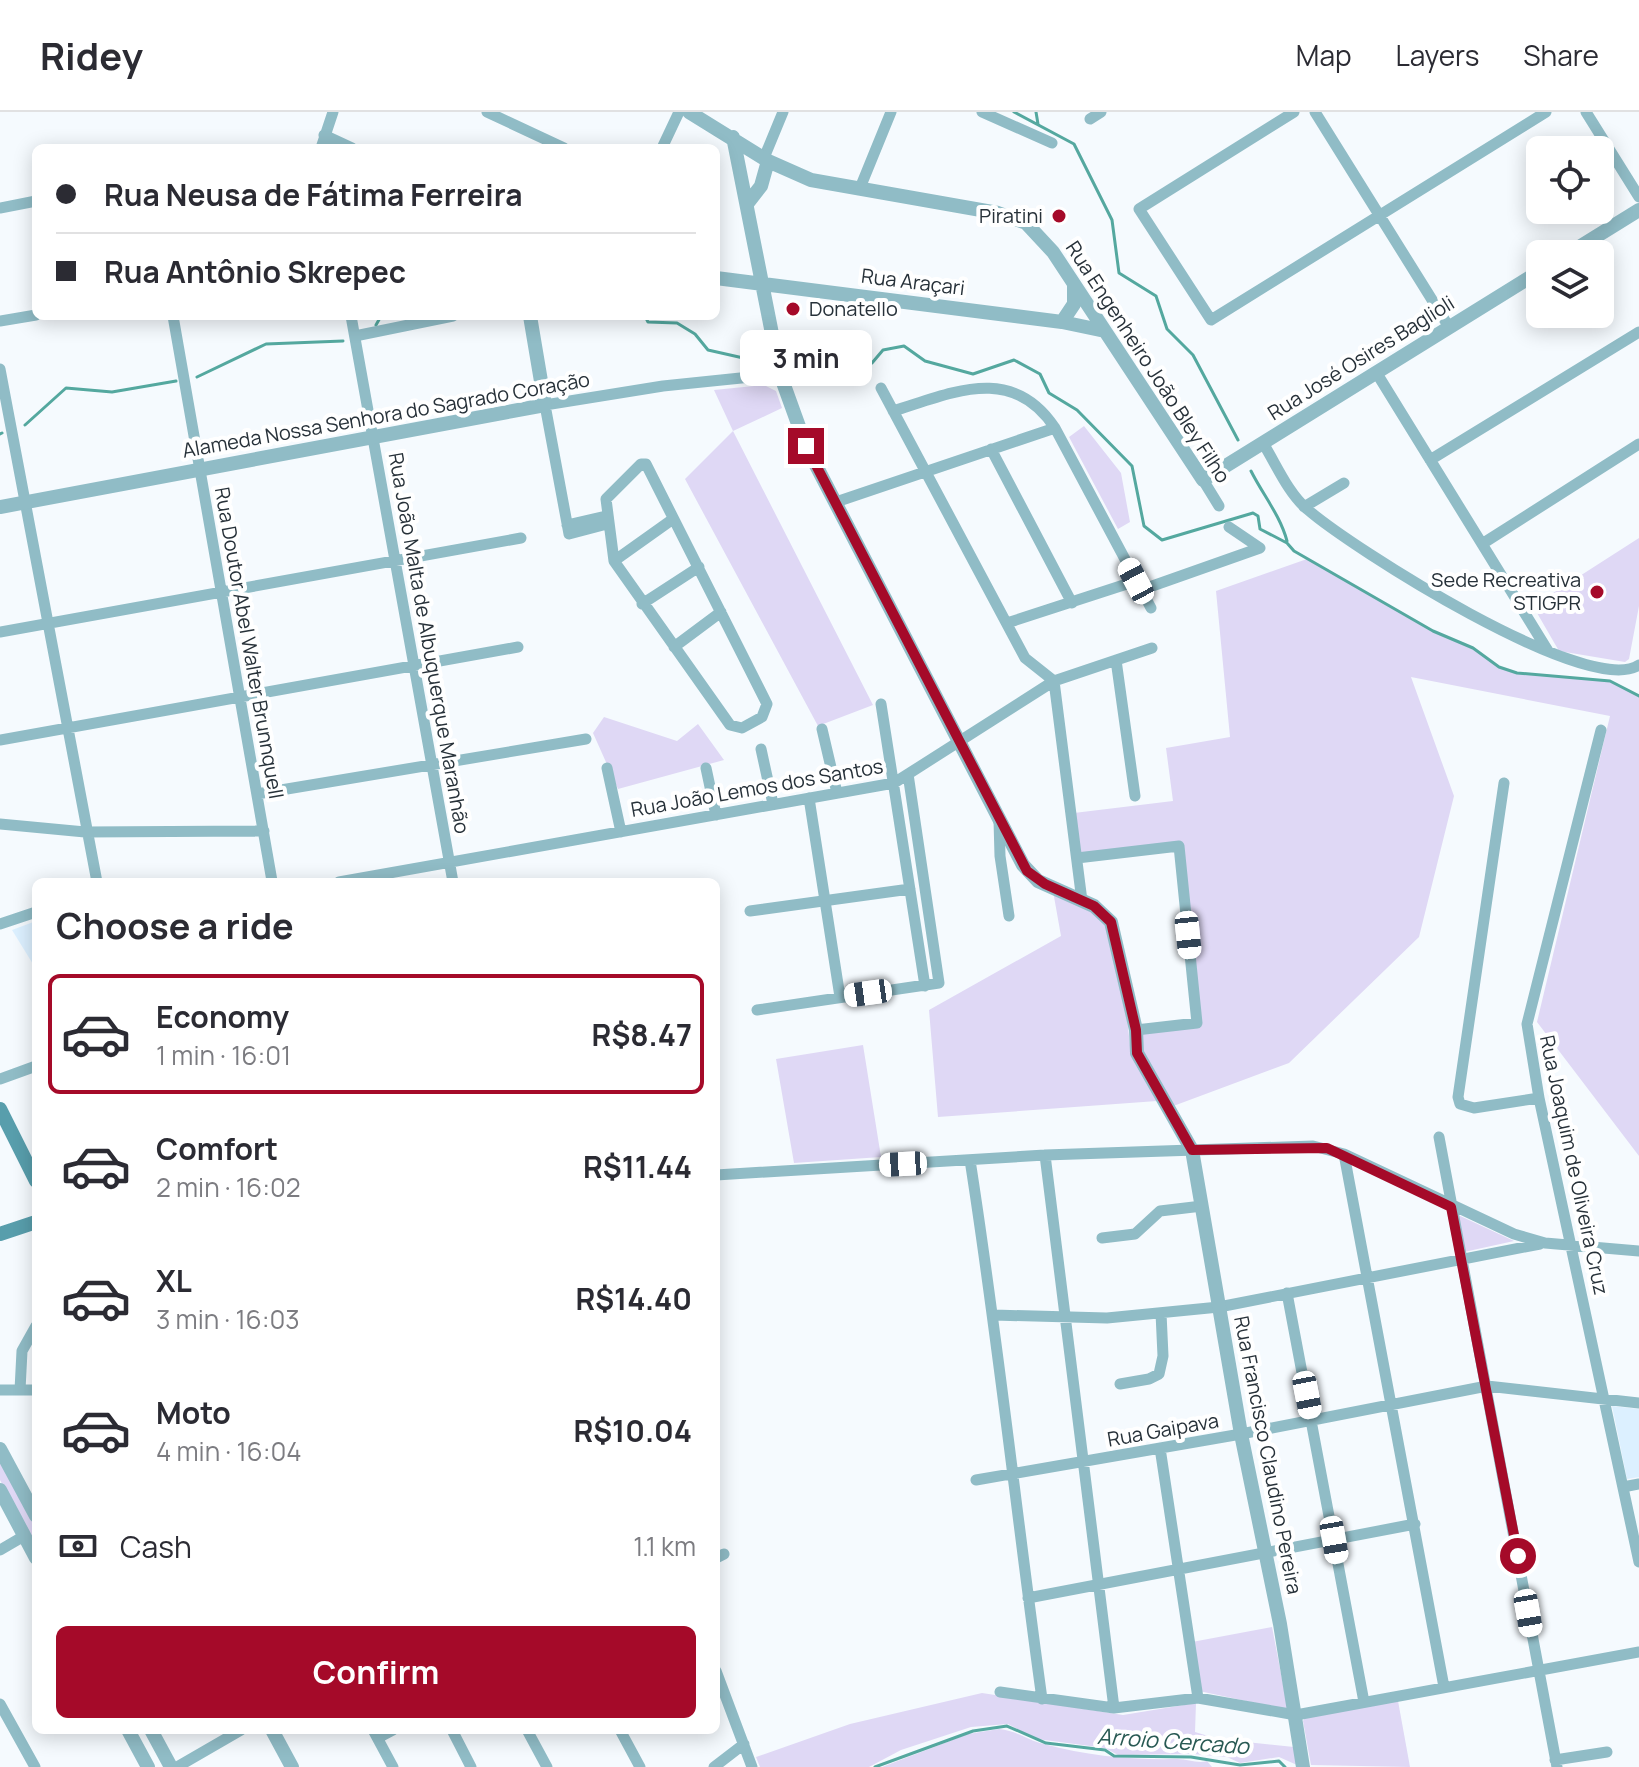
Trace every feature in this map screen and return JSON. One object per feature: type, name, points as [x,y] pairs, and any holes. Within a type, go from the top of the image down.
[{"type":"main road","points":[[0,1109],[32,1173]]},
{"type":"main road","points":[[0,1234],[32,1223]]},
{"type":"street","points":[[322,144],[333,112]]},
{"type":"street","points":[[487,112],[555,144]]},
{"type":"street","points":[[664,144],[679,112]]},
{"type":"street","name":"Rua Engenheiro João Bley Filho","points":[[689,112],[766,160],[811,180],[998,213],[1026,223],[1053,252],[1219,506]]},
{"type":"street","points":[[747,204],[761,186],[766,160],[783,112]]},
{"type":"street","points":[[860,188],[891,112]]},
{"type":"street","points":[[982,112],[1052,143]]},
{"type":"street","points":[[1090,119],[1101,112]]},
{"type":"street","points":[[1294,112],[1139,209],[1211,320],[1546,112]]},
{"type":"street","points":[[1315,112],[1449,327]]},
{"type":"street","points":[[1586,112],[1639,197]]},
{"type":"street","points":[[324,135],[343,144]]},
{"type":"street","name":"Rua Francisco Claudino Pereira","points":[[733,137],[780,374],[806,446],[999,820],[1032,876],[1100,910],[1115,929],[1142,1063],[1192,1150],[1241,1434],[1296,1715],[1302,1764]]},
{"type":"street","points":[[761,186],[792,172]]},
{"type":"street","points":[[0,208],[32,202]]},
{"type":"street","points":[[1591,240],[1639,210]]},
{"type":"street","name":"Rua Araçari","points":[[720,278],[1062,322],[1105,331]]},
{"type":"street","name":"Rua José Osires Baglioli","points":[[1203,480],[1526,280]]},
{"type":"street","points":[[1062,322],[1074,304],[1074,283]]},
{"type":"street","points":[[0,321],[32,316]]},
{"type":"street","name":"Rua Doutor Abel Walter Brunnquell","points":[[174,320],[272,878]]},
{"type":"street","name":"Rua João Malta de Albuquerque Maranhão","points":[[352,320],[453,878]]},
{"type":"street","points":[[355,336],[433,320]]},
{"type":"street","points":[[531,320],[568,529],[606,520]]},
{"type":"street","points":[[1430,460],[1639,332]]},
{"type":"street","points":[[0,369],[96,878]]},
{"type":"street","points":[[1376,372],[1549,652]]},
{"type":"street","name":"Alameda Nossa Senhora do Sagrado Coração","points":[[0,507],[545,405],[663,386],[780,374]]},
{"type":"street","points":[[893,411],[967,388],[995,387],[1024,397],[1039,408],[1055,428],[1151,608]]},
{"type":"street","points":[[881,388],[1025,658],[1054,681],[1082,901]]},
{"type":"street","points":[[836,502],[1055,428]]},
{"type":"street","points":[[1263,443],[1304,507],[1465,614],[1549,652],[1610,669],[1633,669],[1639,665]]},
{"type":"street","points":[[1482,544],[1639,444]]},
{"type":"street","points":[[991,449],[1072,603]]},
{"type":"street","points":[[641,464],[646,464],[673,519],[767,704],[762,717],[742,728],[730,725],[614,561],[606,520],[608,495],[641,464]]},
{"type":"street","points":[[1304,507],[1344,483]]},
{"type":"street","points":[[614,561],[673,519]]},
{"type":"street","points":[[1007,623],[1260,548],[1229,527]]},
{"type":"street","points":[[0,632],[521,538]]},
{"type":"street","points":[[642,604],[699,567]]},
{"type":"street","points":[[674,647],[721,612]]},
{"type":"street","points":[[0,740],[518,647]]},
{"type":"street","name":"Rua João Lemos dos Santos","points":[[361,878],[894,783],[1054,681],[1152,648]]},
{"type":"street","points":[[1116,660],[1135,796]]},
{"type":"street","points":[[881,704],[925,986]]},
{"type":"street","points":[[822,729],[837,793]]},
{"type":"street","name":"Rua Joaquim de Oliveira Cruz","points":[[1601,730],[1527,1024],[1539,1098],[1639,1559]]},
{"type":"street","points":[[257,794],[586,739]]},
{"type":"street","points":[[761,749],[773,804]]},
{"type":"street","points":[[607,768],[621,832]]},
{"type":"street","points":[[706,768],[716,815]]},
{"type":"street","points":[[757,1010],[939,983],[908,774]]},
{"type":"street","points":[[1504,783],[1458,1088],[1460,1104],[1474,1108],[1539,1098]]},
{"type":"street","points":[[809,798],[840,997]]},
{"type":"street","points":[[999,820],[1000,856],[1009,916]]},
{"type":"street","points":[[0,824],[85,832],[264,831]]},
{"type":"street","points":[[904,848],[918,845]]},
{"type":"street","points":[[1077,858],[1179,846],[1197,1023],[1136,1030]]},
{"type":"street","points":[[750,911],[910,889]]},
{"type":"street","points":[[0,924],[32,913]]},
{"type":"street","points":[[0,1079],[32,1067]]},
{"type":"street","points":[[1439,1137],[1556,1764],[1607,1752]]},
{"type":"street","points":[[720,1175],[1045,1155],[1313,1146],[1344,1154],[1451,1207],[1514,1234],[1545,1243]]},
{"type":"street","points":[[1344,1154],[1366,1277],[1394,1404],[1444,1687]]},
{"type":"street","points":[[1045,1155],[1086,1461],[1114,1708]]},
{"type":"street","points":[[970,1160],[994,1315],[1011,1474],[1042,1699]]},
{"type":"street","points":[[1102,1238],[1135,1234],[1160,1211],[1202,1206]]},
{"type":"street","points":[[994,1315],[1107,1318],[1219,1307],[1545,1243],[1639,1251]]},
{"type":"street","points":[[1287,1293],[1364,1702]]},
{"type":"street","points":[[1120,1384],[1159,1374],[1163,1356],[1161,1313]]},
{"type":"street","points":[[20,1390],[22,1351],[32,1333]]},
{"type":"street","name":"Rua Gaipava","points":[[976,1480],[1241,1434],[1487,1386],[1639,1403]]},
{"type":"street","points":[[0,1390],[32,1390]]},
{"type":"street","points":[[1160,1448],[1198,1698]]},
{"type":"street","points":[[0,1449],[32,1509]]},
{"type":"street","points":[[1623,1487],[1639,1484]]},
{"type":"street","points":[[0,1490],[32,1551]]},
{"type":"street","points":[[1028,1598],[1415,1524]]},
{"type":"street","points":[[0,1550],[24,1536]]},
{"type":"street","points":[[1000,1692],[1114,1708],[1198,1698],[1296,1715],[1639,1652]]},
{"type":"street","points":[[720,1686],[752,1767]]},
{"type":"street","points":[[0,1704],[35,1767]]},
{"type":"street","points":[[130,1734],[148,1767]]},
{"type":"street","points":[[153,1734],[174,1767],[234,1734]]},
{"type":"street","points":[[274,1734],[292,1767]]},
{"type":"street","points":[[376,1734],[393,1767]]},
{"type":"street","points":[[454,1734],[471,1767]]},
{"type":"street","points":[[529,1734],[547,1767]]},
{"type":"street","points":[[625,1734],[640,1767]]},
{"type":"street","points":[[714,1767],[744,1744]]},
{"type":"shaded area","points":[[764,385],[776,391],[782,408],[733,431],[714,390]]},
{"type":"shaded area","points":[[1084,426],[1121,473],[1130,522],[1118,529],[1069,437]]},
{"type":"shaded area","points":[[733,431],[873,705],[818,726],[685,479]]},
{"type":"shaded area","name":"Sede Recreativa STIGPR","points":[[1639,538],[1639,606],[1629,659],[1625,662],[1559,651],[1533,606]]},
{"type":"shaded area","points":[[1307,559],[1433,631],[1473,648],[1499,667],[1517,673],[1610,681],[1639,696],[1639,1156],[1537,1022],[1610,716],[1411,677],[1454,796],[1419,937],[1289,1063],[1168,1108],[1145,1069],[1136,1030],[1197,1023],[1179,842],[1080,853],[1074,813],[1173,801],[1166,748],[1230,737],[1216,591]]},
{"type":"shaded area","points":[[604,717],[677,741],[698,724],[724,760],[618,789],[593,733]]},
{"type":"shaded area","points":[[1053,891],[1109,922],[1124,992],[1131,1054],[1157,1101],[938,1117],[929,1010],[1061,936]]},
{"type":"shaded area","points":[[32,922],[32,962],[12,930]]},
{"type":"shaded area","points":[[863,1045],[881,1157],[794,1163],[776,1059]]},
{"type":"shaded area","points":[[1456,1214],[1514,1241],[1464,1252]]},
{"type":"shaded area","points":[[1612,1406],[1639,1409],[1639,1477],[1627,1479]]},
{"type":"shaded area","points":[[0,1456],[32,1516],[32,1540],[0,1480]]},
{"type":"shaded area","points":[[1272,1627],[1288,1710],[1199,1691],[1192,1642]]},
{"type":"shaded area","points":[[982,1693],[1123,1715],[1196,1703],[1195,1732],[1218,1739],[1294,1747],[1297,1765],[1279,1757],[1240,1763],[1227,1757],[1193,1754],[1118,1755],[1105,1748],[1037,1739],[1008,1724],[971,1727],[901,1750],[869,1767],[760,1767],[756,1757],[850,1724]]},
{"type":"shaded area","points":[[1398,1701],[1410,1767],[1311,1765],[1303,1721],[1306,1716]]},
{"type":"shaded area","points":[[999,1729],[1077,1752],[1127,1758],[1207,1761],[1212,1767],[882,1767],[968,1734]]},
{"type":"waterway","points":[[1014,112],[1074,144],[1112,220],[1119,273],[1156,296],[1167,329],[1193,355],[1238,440]]},
{"type":"waterway","points":[[1036,112],[1038,124]]},
{"type":"waterway","points":[[376,325],[379,320]]},
{"type":"waterway","points":[[647,320],[677,323],[695,334],[708,350],[761,362]]},
{"type":"waterway","points":[[197,377],[266,344],[343,341]]},
{"type":"waterway","points":[[793,363],[872,363],[883,350],[904,346],[925,361],[973,374],[1014,360],[1040,374],[1049,393],[1077,410],[1132,466],[1144,526],[1162,540],[1253,513],[1258,516],[1260,529],[1287,543],[1294,551],[1433,631],[1473,648],[1499,667],[1517,673],[1610,681],[1639,696]]},
{"type":"waterway","points":[[25,425],[66,388],[112,392],[176,381]]},
{"type":"waterway","points":[[1251,471],[1276,514],[1287,541]]},
{"type":"waterway","name":"Arroio Cercado","points":[[875,1767],[973,1731],[1007,1726],[1046,1743],[1105,1750],[1114,1756],[1191,1757],[1240,1765],[1279,1761],[1285,1767]]},
{"type":"place","name":"Piratini","points":[[1059,216]]},
{"type":"place","name":"Donatello","points":[[793,309]]},
{"type":"place","name":"Sede Recreativa STIGPR","points":[[1597,592]]},
{"type":"route","points":[[806,446],[1027,871],[1045,884],[1094,906],[1115,929],[1136,1030],[1137,1053],[1192,1150],[1327,1148],[1451,1207],[1518,1556]]}]
